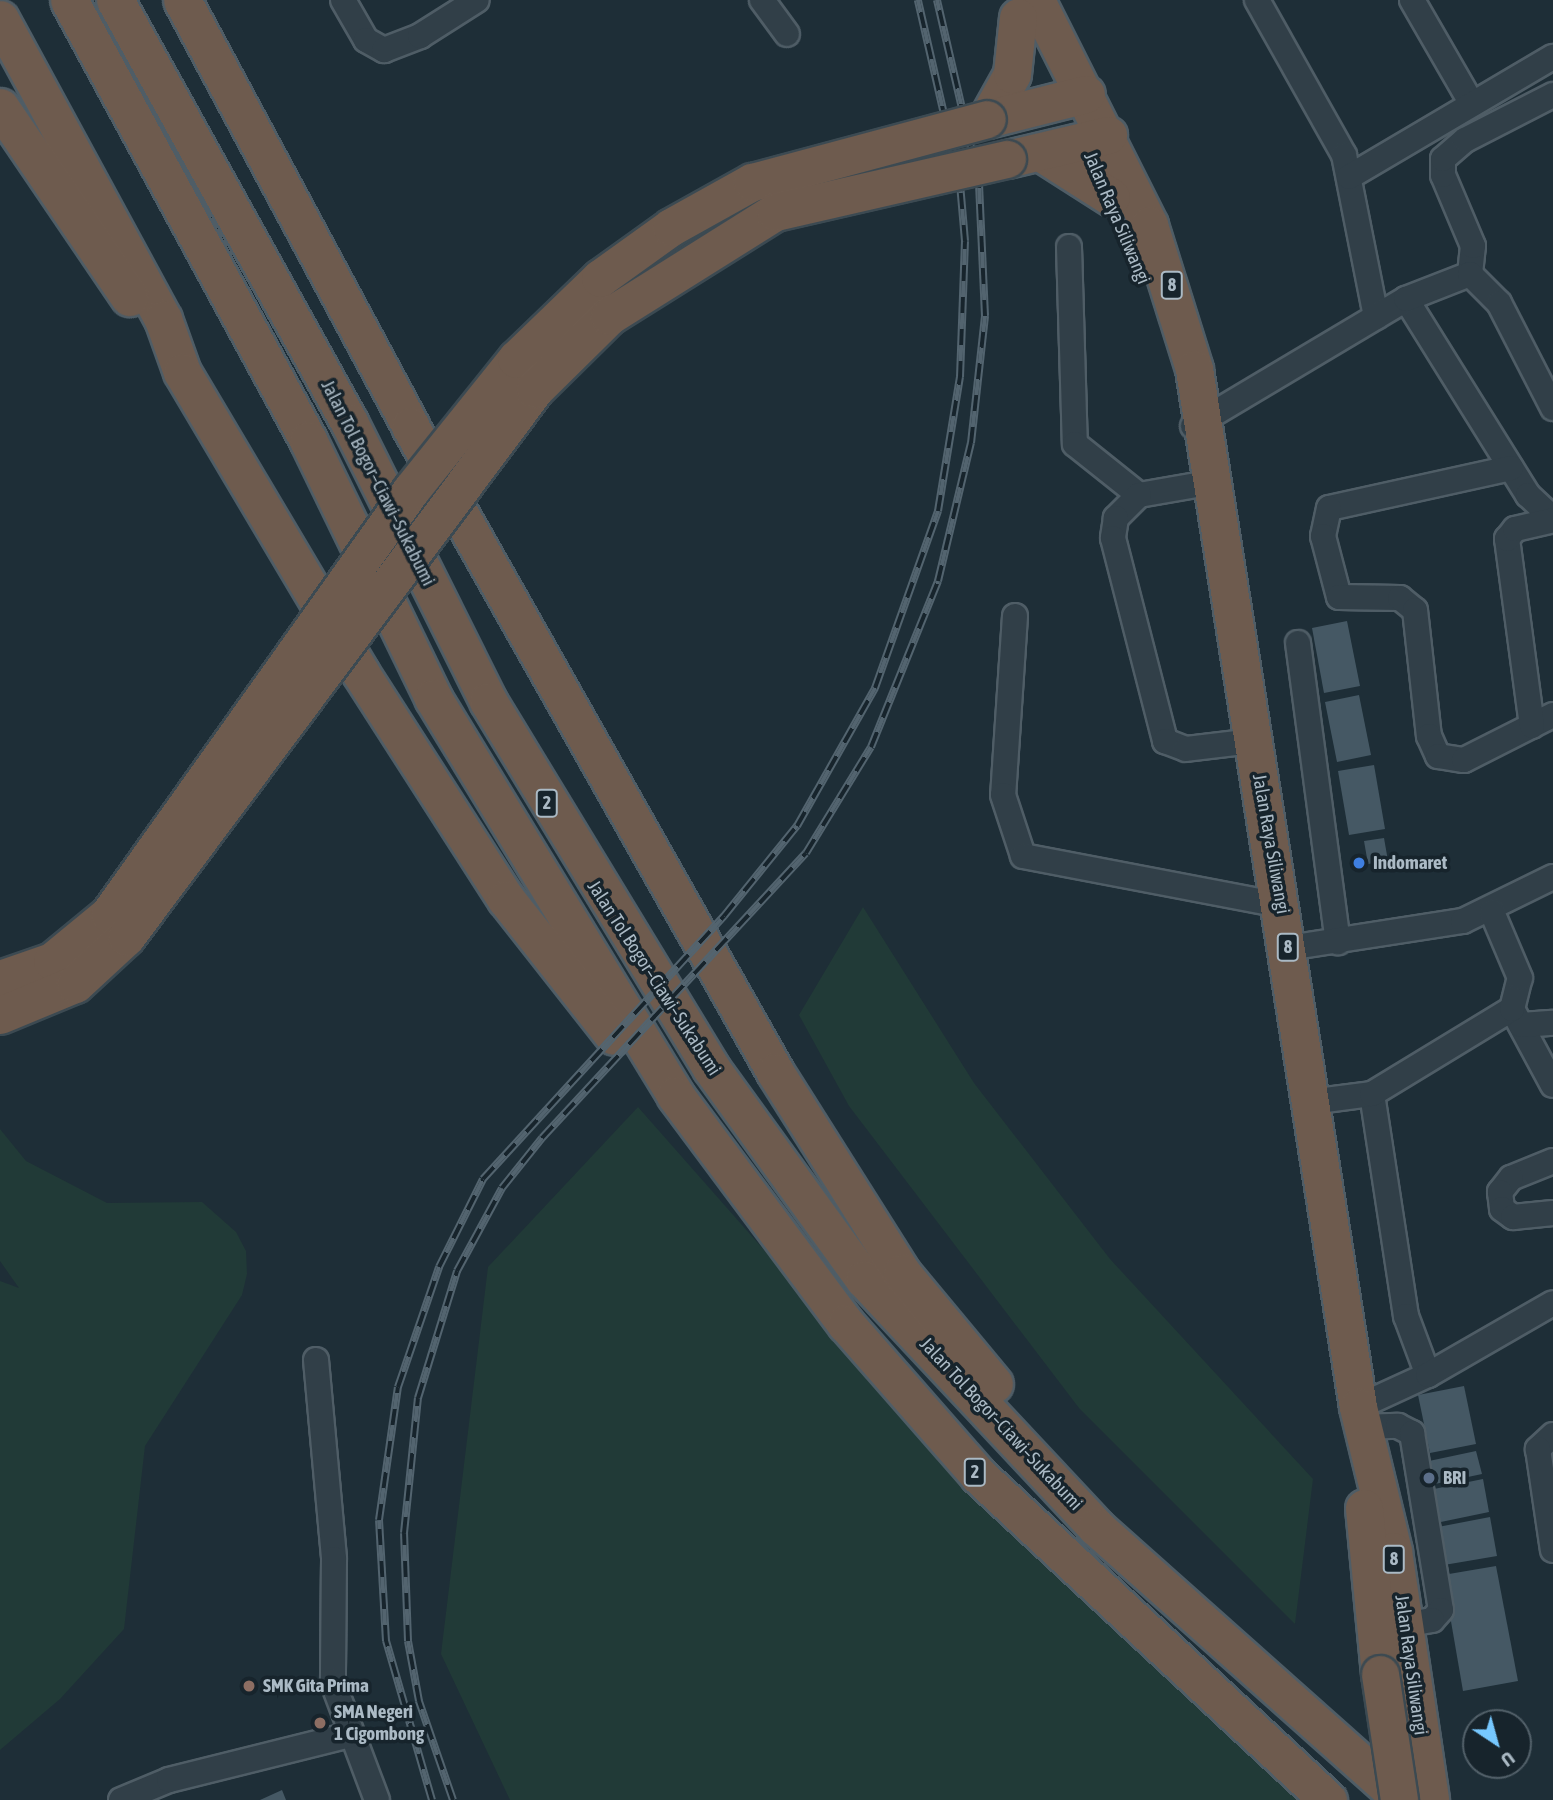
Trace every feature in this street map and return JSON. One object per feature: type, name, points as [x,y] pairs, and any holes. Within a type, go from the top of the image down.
[{"type":"highway","name":"2","points":[[69,0],[308,440],[433,698],[675,1095],[846,1324],[978,1475],[1328,1800]]},
{"type":"highway","name":"Jalan Tol Bogor–Ciawi–Sukabumi","points":[[115,0],[349,422],[488,701],[703,1056],[864,1279],[1096,1527],[1400,1800]]},
{"type":"highway","points":[[182,0],[410,425],[775,1072],[902,1273],[1073,1470],[1087,1490],[1096,1527]]},
{"type":"highway","points":[[987,119],[1012,74],[1021,6]]},
{"type":"highway","name":"Jalan Raya Siliwangi","points":[[1021,6],[1075,99],[1176,297],[1281,905],[1362,1428],[1385,1516],[1405,1625],[1396,1672],[1400,1800]]},
{"type":"highway","points":[[0,19],[163,319],[182,372]]},
{"type":"highway","points":[[0,979],[52,961],[109,914],[411,491],[516,359],[600,278],[671,227],[752,182],[987,119],[1075,99]]},
{"type":"highway","points":[[0,107],[182,372],[360,671],[506,899],[626,1050],[675,1095]]},
{"type":"highway","points":[[0,1016],[75,984],[126,937],[535,389],[609,316],[775,212],[1096,139]]},
{"type":"highway","name":"Jalan Raya Siliwangi","points":[[1096,139],[1111,197],[1198,431]]},
{"type":"highway","points":[[1024,155],[1111,197]]},
{"type":"highway","name":"Jalan Raya Siliwangi","points":[[1362,1428],[1365,1527],[1396,1672],[1430,1800]]},
{"type":"street","points":[[343,0],[366,40],[384,50],[421,36],[477,0]]},
{"type":"street","points":[[762,0],[787,34]]},
{"type":"street","points":[[1257,0],[1344,155],[1349,177],[1353,226],[1376,317]]},
{"type":"street","points":[[1412,0],[1472,104]]},
{"type":"street","points":[[1349,177],[1553,57]]},
{"type":"street","points":[[1470,274],[1474,246],[1443,175],[1443,159],[1465,140],[1553,95]]},
{"type":"street","points":[[1069,247],[1075,444],[1139,495]]},
{"type":"street","points":[[1198,431],[1406,299],[1470,274]]},
{"type":"street","points":[[1470,274],[1499,303],[1553,408]]},
{"type":"street","points":[[1406,299],[1534,504],[1553,519]]},
{"type":"street","points":[[1511,468],[1329,508],[1323,536],[1339,597],[1400,598],[1415,610],[1429,736],[1438,756],[1464,760],[1543,721],[1507,540],[1515,529],[1553,519]]},
{"type":"street","points":[[1208,483],[1139,495],[1116,518],[1113,538],[1161,732],[1171,748],[1186,749],[1253,741]]},
{"type":"street","points":[[1015,616],[1003,795],[1023,856],[1281,905]]},
{"type":"street","points":[[1298,643],[1338,942]]},
{"type":"street","points":[[1288,948],[1338,942],[1492,912],[1553,877]]},
{"type":"street","points":[[1492,912],[1520,978],[1516,1017],[1553,1085]]},
{"type":"street","points":[[1311,1102],[1372,1094],[1516,1017],[1553,1023]]},
{"type":"street","points":[[1372,1094],[1406,1316],[1428,1375]]},
{"type":"street","points":[[1553,1161],[1511,1178],[1500,1192],[1507,1215],[1553,1213]]},
{"type":"street","points":[[1362,1428],[1428,1375],[1553,1304]]},
{"type":"street","points":[[316,1360],[334,1559],[333,1683],[349,1735],[377,1800]]},
{"type":"street","points":[[1362,1428],[1398,1426],[1412,1433],[1441,1610],[1432,1620],[1405,1625]]},
{"type":"street","points":[[1553,1435],[1538,1449],[1553,1550]]},
{"type":"street","points":[[121,1800],[169,1780],[349,1735]]},
{"type":"green space","points":[[863,907],[974,1083],[1110,1259],[1313,1479],[1295,1624],[1079,1408],[849,1106],[799,1015]]},
{"type":"green space","points":[[638,1107],[957,1469],[1130,1643],[1306,1800],[510,1800],[441,1654],[488,1267]]},
{"type":"green space","points":[[0,1129],[26,1161],[107,1203],[202,1202],[236,1232],[246,1251],[247,1274],[242,1295],[145,1446],[124,1629],[60,1699],[0,1750],[0,1281],[19,1288],[0,1261]]},
{"type":"building","points":[[1347,621],[1360,686],[1324,693],[1312,628]]},
{"type":"building","points":[[1359,695],[1371,755],[1337,762],[1325,702]]},
{"type":"building","points":[[1374,765],[1385,829],[1349,835],[1338,771]]},
{"type":"building","points":[[1384,838],[1388,861],[1368,864],[1364,841]]},
{"type":"building","points":[[1464,1386],[1476,1444],[1430,1453],[1418,1395]]},
{"type":"building","points":[[1476,1451],[1482,1474],[1435,1484],[1429,1461]]},
{"type":"building","points":[[1483,1479],[1489,1512],[1436,1523],[1429,1490]]},
{"type":"building","points":[[1490,1517],[1497,1556],[1444,1565],[1438,1527]]},
{"type":"building","points":[[1496,1566],[1518,1681],[1463,1691],[1443,1575]]},
{"type":"building","points":[[282,1790],[286,1800],[260,1800]]},
{"type":"railway","points":[[432,1800],[386,1641],[379,1520],[398,1387],[439,1267],[483,1179],[724,916],[797,826],[875,688],[938,511],[960,377],[965,241],[960,184],[918,0]]},
{"type":"railway","points":[[453,1800],[419,1701],[408,1641],[404,1533],[418,1398],[457,1271],[502,1188],[542,1138],[806,853],[871,747],[938,581],[971,443],[985,316],[979,182],[937,0]]},
{"type":"place","name":"Indomaret","points":[[1359,863]]},
{"type":"place","name":"BRI","points":[[1429,1478]]},
{"type":"place","name":"SMK Gita Prima","points":[[249,1686]]},
{"type":"place","name":"SMA Negeri 1 Cigombong","points":[[320,1723]]}]
